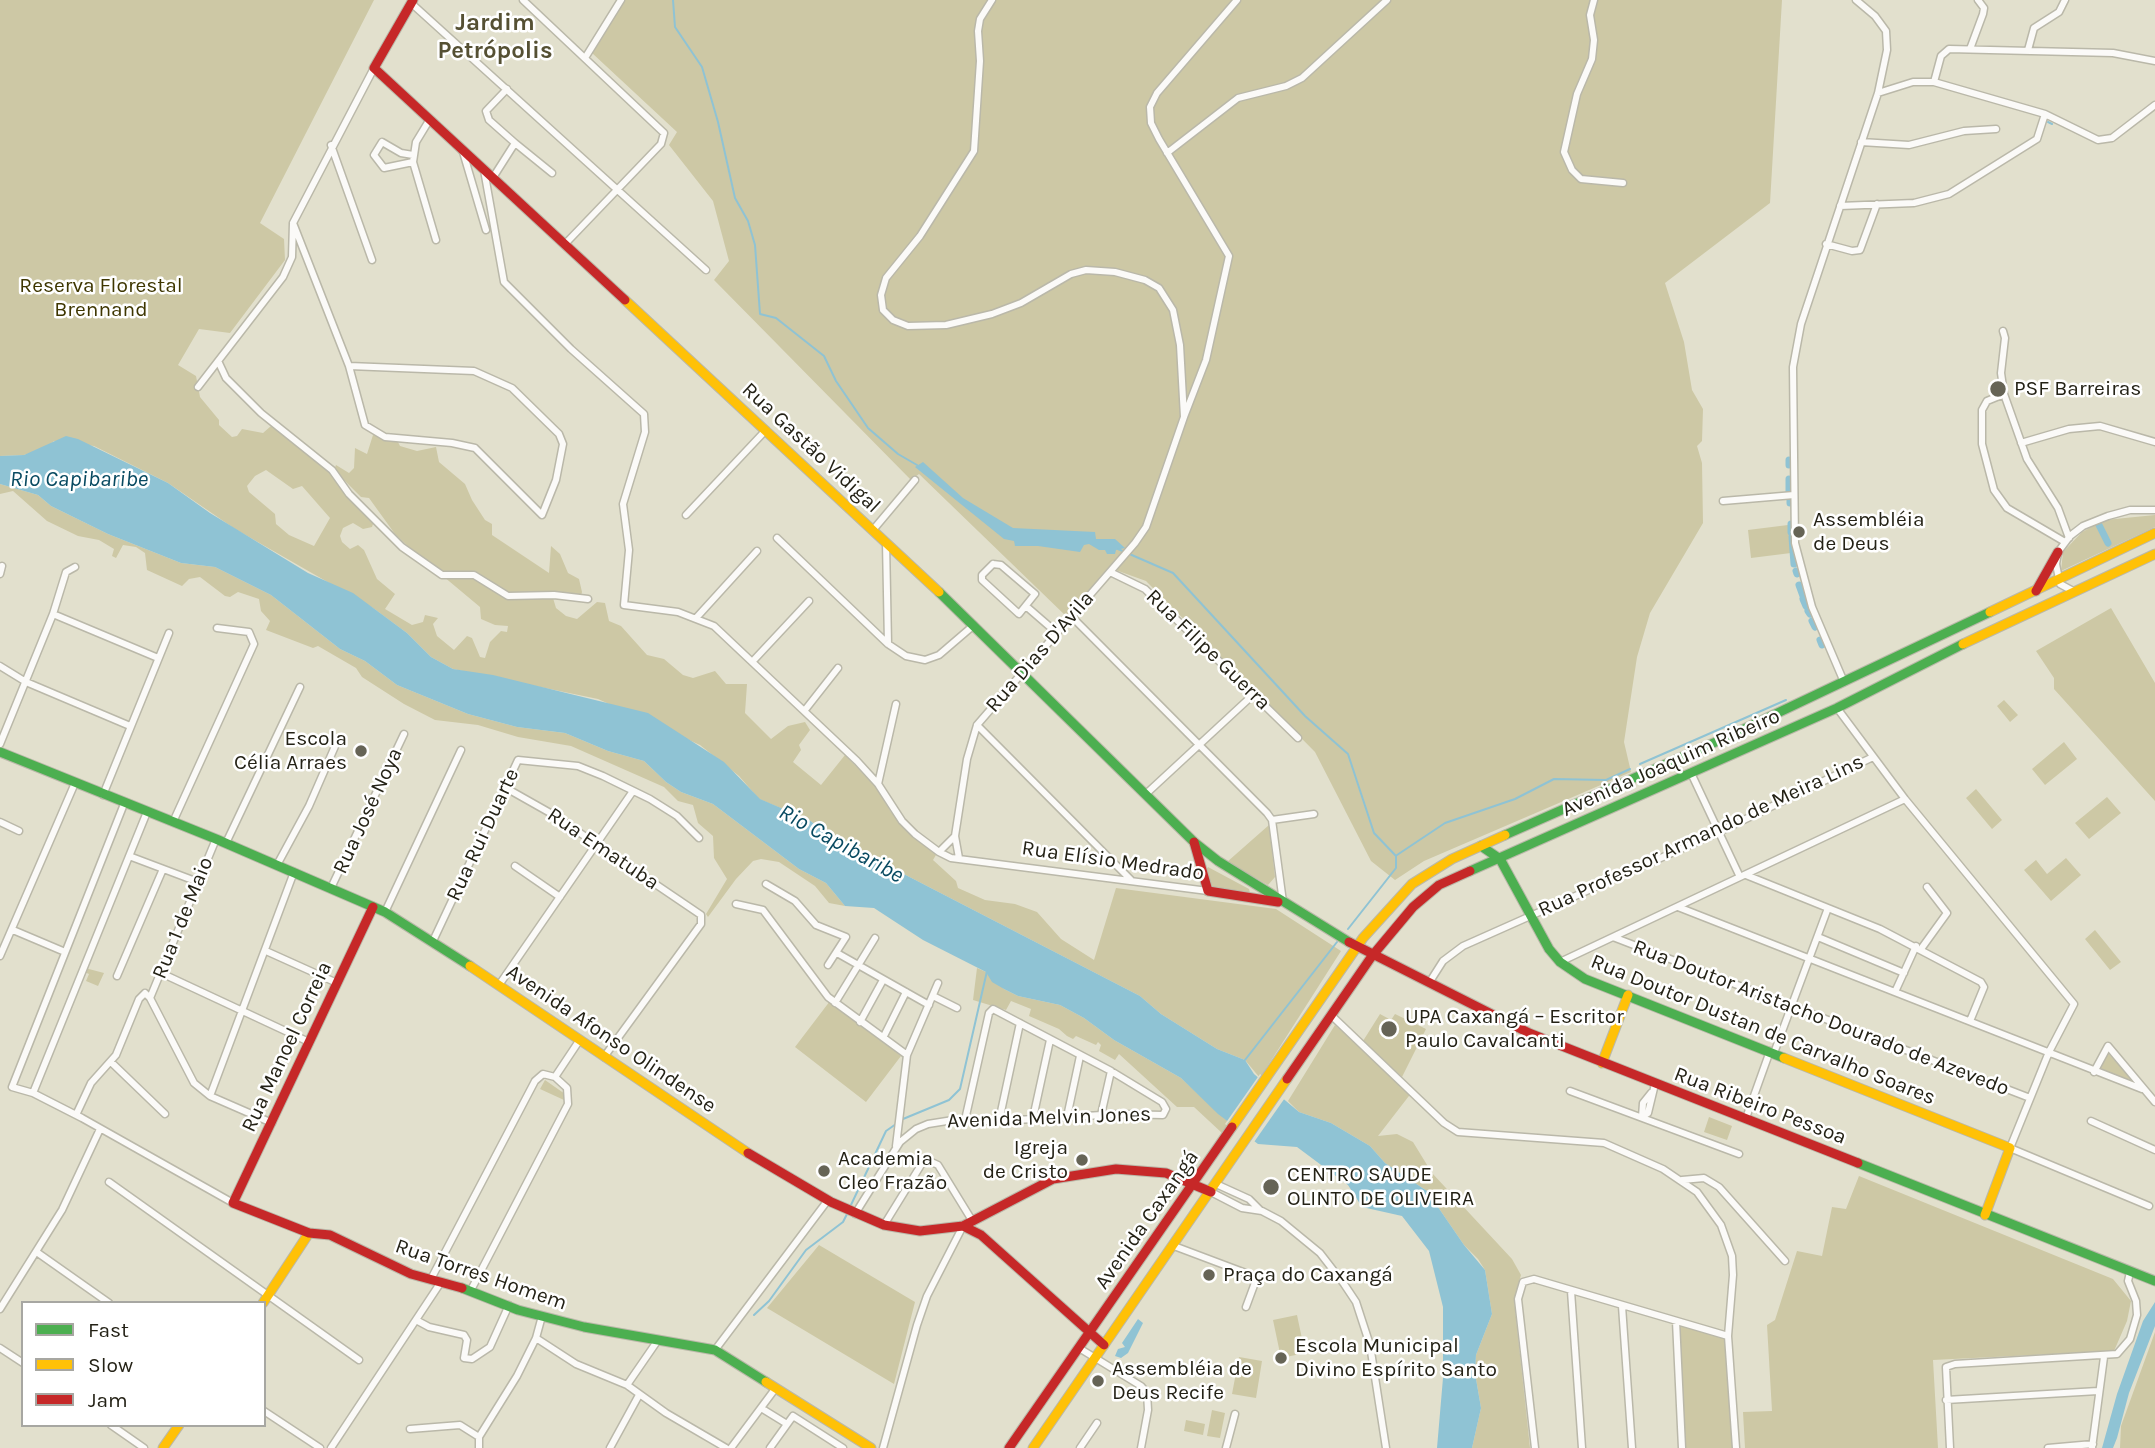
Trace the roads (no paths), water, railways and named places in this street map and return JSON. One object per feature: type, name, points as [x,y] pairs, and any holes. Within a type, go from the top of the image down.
[{"type":"main road","points":[[374,68],[412,2]]},
{"type":"main road","name":"Rua Gastão Vidigal","points":[[374,68],[494,176],[974,625],[1194,842],[1218,861],[1373,956]]},
{"type":"main road","name":"Avenida Joaquim Ribeiro","points":[[1312,1011],[1389,906],[1412,884],[1452,859],[1682,758],[2155,533]]},
{"type":"main road","points":[[2036,591],[2058,552]]},
{"type":"main road","name":"Avenida Joaquim Ribeiro","points":[[1330,1020],[1373,956],[1413,907],[1439,885],[1837,708],[1916,666],[2155,554]]},
{"type":"main road","name":"Avenida Afonso Olindense","points":[[0,752],[216,839],[386,912],[757,1159],[851,1212],[884,1225],[920,1231],[963,1226],[1035,1186],[1067,1175],[1140,1169],[1166,1173],[1195,1184],[1216,1184]]},
{"type":"main road","points":[[1194,842],[1208,891]]},
{"type":"main road","name":"Rua Doutor Dustan de Carvalho Soares","points":[[1481,846],[1500,859],[1530,915],[1560,962],[1585,979],[2010,1148]]},
{"type":"main road","points":[[1203,870],[1210,861],[1218,861]]},
{"type":"main road","name":"Rua Elísio Medrado","points":[[1208,891],[1283,902]]},
{"type":"main road","name":"Rua Manoel Correia","points":[[233,1203],[373,907]]},
{"type":"main road","name":"Rua Ribeiro Pessoa","points":[[1373,956],[1529,1033],[1654,1088],[1746,1118],[2155,1282]]},
{"type":"main road","points":[[1602,1063],[1628,996]]},
{"type":"main road","name":"Avenida Caxangá","points":[[1009,1448],[1195,1184],[1312,1011]]},
{"type":"main road","name":"Avenida Caxangá","points":[[1033,1448],[1330,1020]]},
{"type":"main road","points":[[1985,1215],[2010,1148]]},
{"type":"main road","name":"Rua Torres Homem","points":[[233,1203],[309,1233],[324,1233],[411,1274],[471,1290],[509,1306],[542,1316],[715,1350],[871,1448]]},
{"type":"main road","points":[[981,1234],[988,1213]]},
{"type":"main road","points":[[963,1226],[981,1234],[1104,1345]]},
{"type":"main road","points":[[266,1299],[309,1233]]},
{"type":"main road","points":[[163,1448],[177,1427]]},
{"type":"street","points":[[523,0],[661,130],[664,138],[619,190],[566,243]]},
{"type":"street","points":[[531,7],[535,0]]},
{"type":"street","points":[[585,58],[621,0]]},
{"type":"street","points":[[992,0],[980,19],[978,31],[980,61],[974,151],[920,236],[886,278],[881,295],[883,310],[893,320],[908,326],[946,324],[1002,311],[1071,274],[1101,270],[1145,280],[1165,294],[1173,310],[1180,345],[1184,417]]},
{"type":"street","points":[[1184,417],[1206,360],[1229,256],[1151,123],[1153,100],[1237,0]]},
{"type":"street","points":[[1167,153],[1238,98],[1286,86],[1302,78],[1387,0]]},
{"type":"street","points":[[1594,0],[1590,15],[1594,40],[1592,59],[1577,94],[1564,152],[1572,170],[1581,179],[1623,183]]},
{"type":"street","points":[[1844,682],[1804,584],[1795,543],[1794,353],[1826,244],[1878,93],[1886,50],[1886,31],[1875,16],[1856,0]]},
{"type":"street","points":[[1978,0],[1984,8]]},
{"type":"street","points":[[1970,49],[1984,8],[1990,0]]},
{"type":"street","points":[[2028,50],[2034,28],[2056,15],[2065,1]]},
{"type":"street","points":[[412,2],[706,270]]},
{"type":"street","points":[[1934,82],[1941,56],[1949,49],[2113,53],[2155,61]]},
{"type":"street","points":[[198,387],[219,363],[288,267],[293,251],[293,223],[331,145],[374,68]]},
{"type":"street","points":[[1878,93],[1913,82],[1934,82],[2045,114],[2086,136],[2105,140],[2155,105]]},
{"type":"street","points":[[507,89],[488,108],[487,117],[515,144],[552,173]]},
{"type":"street","points":[[1840,206],[1931,201],[1950,194],[2037,139],[2045,114]]},
{"type":"street","points":[[430,120],[415,142],[413,158],[436,240]]},
{"type":"street","points":[[1861,142],[1909,145],[1964,131],[1996,129]]},
{"type":"street","points":[[382,142],[413,158],[384,168],[374,155],[382,142]]},
{"type":"street","points":[[494,176],[515,144]]},
{"type":"street","points":[[331,145],[372,260]]},
{"type":"street","points":[[462,147],[486,230]]},
{"type":"street","points":[[484,168],[504,282],[571,349],[644,414],[645,432],[623,503],[629,558],[624,605],[697,617],[714,626],[805,709],[878,784],[902,821],[939,852],[956,836]]},
{"type":"street","points":[[1826,244],[1852,251],[1860,250],[1877,204]]},
{"type":"street","points":[[293,223],[349,366],[365,425],[385,437],[452,443],[475,449],[542,515],[556,480],[563,444],[559,434],[512,388],[474,372],[349,366]]},
{"type":"street","points":[[2003,331],[2005,338],[2001,373],[2004,394],[2032,470],[2058,509],[2067,540]]},
{"type":"street","points":[[219,363],[226,378],[261,414],[332,470],[349,494],[401,547],[442,575],[474,575],[508,596],[554,595],[588,598]]},
{"type":"street","points":[[2004,394],[1987,401],[1982,410],[1982,444],[1994,490],[2007,508],[2067,540]]},
{"type":"street","name":"Rua Dias D'Avila","points":[[959,858],[956,836],[967,759],[977,725],[1021,670],[1116,566],[1146,527],[1184,417]]},
{"type":"street","points":[[2021,443],[2069,429],[2100,426],[2155,442]]},
{"type":"street","points":[[686,515],[766,430]]},
{"type":"street","points":[[873,530],[915,480]]},
{"type":"street","points":[[1723,501],[1794,495]]},
{"type":"street","points":[[2076,592],[2066,588],[2058,580],[2058,552],[2067,540],[2083,526],[2108,516],[2130,510],[2155,510]]},
{"type":"street","points":[[777,537],[888,644],[912,658],[932,658],[946,652],[974,625]]},
{"type":"street","points":[[886,542],[888,644]]},
{"type":"street","points":[[697,617],[757,551]]},
{"type":"street","points":[[993,564],[1001,565],[1035,594],[1027,607],[1016,614],[983,582],[982,575],[993,564]]},
{"type":"street","points":[[0,574],[2,566]]},
{"type":"street","points":[[0,744],[66,572],[75,567]]},
{"type":"street","name":"Rua Filipe Guerra","points":[[1110,572],[1146,589],[1298,738]]},
{"type":"street","points":[[752,662],[809,600]]},
{"type":"street","points":[[1027,607],[1057,633]]},
{"type":"street","points":[[52,614],[158,659]]},
{"type":"street","points":[[1072,617],[1201,744],[1272,820],[1283,902]]},
{"type":"street","points":[[173,822],[254,644],[249,632],[217,628]]},
{"type":"street","points":[[103,794],[169,633]]},
{"type":"street","points":[[0,666],[26,682],[130,726]]},
{"type":"street","points":[[805,709],[838,668]]},
{"type":"street","points":[[226,844],[300,687]]},
{"type":"street","points":[[1147,793],[1255,694]]},
{"type":"street","points":[[878,784],[896,704]]},
{"type":"street","points":[[1837,708],[1905,799],[2074,1003],[2049,1052],[2010,1148],[2149,1206]]},
{"type":"street","points":[[977,725],[1132,880]]},
{"type":"street","name":"Rua José Noya","points":[[331,888],[404,734]]},
{"type":"street","points":[[276,865],[309,806],[336,744]]},
{"type":"street","points":[[386,912],[461,750]]},
{"type":"street","name":"Rua Professor Armando de Meira Lins","points":[[1429,983],[1452,953],[1530,915],[1719,832],[1873,757]]},
{"type":"street","name":"Rua Rui Duarte","points":[[433,941],[518,760],[578,766],[633,790],[677,816],[699,838]]},
{"type":"street","points":[[1691,772],[1743,876],[1828,908],[1919,948],[1983,984],[1970,1021]]},
{"type":"street","points":[[0,957],[75,782]]},
{"type":"street","name":"Rua Ematuba","points":[[506,788],[552,814],[700,913],[701,924],[604,1057]]},
{"type":"street","points":[[499,985],[633,790]]},
{"type":"street","points":[[1560,962],[1905,799]]},
{"type":"street","points":[[124,804],[12,1087],[33,1093],[147,812]]},
{"type":"street","points":[[1272,820],[1314,814]]},
{"type":"street","points":[[0,822],[19,831]]},
{"type":"street","name":"Rua 1 de Maio","points":[[150,998],[216,839]]},
{"type":"street","name":"Rua Elísio Medrado","points":[[939,852],[959,858],[1208,891]]},
{"type":"street","points":[[129,856],[198,882]]},
{"type":"street","points":[[514,866],[559,897]]},
{"type":"street","points":[[117,976],[163,869]]},
{"type":"street","points":[[210,1096],[294,872]]},
{"type":"street","points":[[766,884],[794,901],[816,925],[846,937],[828,965]]},
{"type":"street","points":[[1895,992],[1919,948],[1947,914],[1927,887]]},
{"type":"street","points":[[736,904],[763,910],[835,1003],[907,1055]]},
{"type":"street","points":[[1678,907],[2142,1089]]},
{"type":"street","points":[[1746,1118],[1793,1007],[1828,908]]},
{"type":"street","points":[[13,930],[65,952]]},
{"type":"street","name":"Rua Doutor Aristacho Dourado de Azevedo","points":[[1613,937],[2030,1098]]},
{"type":"street","points":[[1818,937],[1904,973]]},
{"type":"street","points":[[835,1003],[875,938]]},
{"type":"street","points":[[265,951],[337,983]]},
{"type":"street","points":[[837,953],[859,968],[929,1005]]},
{"type":"street","points":[[161,973],[309,1042]]},
{"type":"street","points":[[860,1022],[883,980]]},
{"type":"street","points":[[896,1148],[907,1055],[938,983]]},
{"type":"street","points":[[884,1036],[906,992]]},
{"type":"street","points":[[79,1117],[91,1083],[112,1063],[139,999],[145,993],[187,1072],[210,1096],[272,1123]]},
{"type":"street","points":[[933,996],[957,1009]]},
{"type":"street","name":"Avenida Melvin Jones","points":[[851,1212],[896,1148],[916,1129],[942,1121],[1166,1113],[1162,1102],[1111,1071],[992,1010],[965,1120]]},
{"type":"street","points":[[1330,1020],[1444,1123],[1458,1132],[1604,1143],[1646,1160],[1682,1180],[1711,1208],[1728,1241],[1733,1275],[1728,1336],[1736,1448]]},
{"type":"street","points":[[999,1121],[1020,1023]]},
{"type":"street","points":[[1033,1118],[1051,1040]]},
{"type":"street","points":[[555,1077],[579,1041]]},
{"type":"street","points":[[2094,1072],[2108,1046],[2155,1102]]},
{"type":"street","points":[[1067,1117],[1080,1056]]},
{"type":"street","points":[[112,1063],[164,1114]]},
{"type":"street","points":[[1101,1115],[1111,1071]]},
{"type":"street","points":[[431,1279],[535,1081],[543,1074],[555,1077],[569,1093],[568,1104],[471,1290]]},
{"type":"street","points":[[1642,1117],[1648,1113],[1654,1088]]},
{"type":"street","points":[[1570,1091],[1738,1154]]},
{"type":"street","name":"Rua Torres Homem","points":[[33,1093],[233,1203]]},
{"type":"street","points":[[2091,1121],[2155,1150]]},
{"type":"street","points":[[0,1309],[38,1253],[72,1191],[100,1129]]},
{"type":"street","points":[[884,1225],[921,1165],[931,1160],[938,1166],[973,1222]]},
{"type":"street","points":[[1682,1180],[1704,1178],[1718,1187],[1785,1261]]},
{"type":"street","points":[[109,1182],[266,1299],[359,1360]]},
{"type":"street","points":[[1216,1184],[1242,1208],[1262,1211]]},
{"type":"street","points":[[1216,1184],[1249,1199],[1262,1211],[1308,1241],[1356,1302],[1370,1345],[1386,1448]]},
{"type":"street","points":[[715,1350],[828,1200]]},
{"type":"street","points":[[883,1448],[917,1325],[963,1226]]},
{"type":"street","points":[[1174,1246],[1251,1275],[1256,1280],[1246,1307]]},
{"type":"street","points":[[38,1253],[106,1301]]},
{"type":"street","points":[[1950,1448],[1946,1400],[1947,1367],[1955,1364],[2104,1357],[2122,1352],[2135,1325],[2136,1301],[2128,1281],[2135,1273]]},
{"type":"street","points":[[1535,1448],[1518,1299],[1523,1282],[1534,1279],[1728,1336]]},
{"type":"street","points":[[331,1448],[441,1282]]},
{"type":"street","points":[[1571,1291],[1582,1448]]},
{"type":"street","points":[[416,1320],[429,1327],[464,1335],[467,1340],[464,1357],[472,1359],[491,1347],[509,1306]]},
{"type":"street","points":[[1622,1306],[1632,1448]]},
{"type":"street","points":[[479,1448],[479,1437],[536,1338],[542,1316]]},
{"type":"street","points":[[1676,1321],[1682,1448]]},
{"type":"street","points":[[536,1338],[576,1364],[627,1385],[639,1395],[728,1448],[775,1389]]},
{"type":"street","points":[[627,1385],[658,1340]]},
{"type":"street","points":[[0,1348],[21,1362]]},
{"type":"street","points":[[1079,1348],[1141,1386],[1147,1393],[1148,1410],[1140,1448]]},
{"type":"street","points":[[2048,1448],[2092,1446],[2104,1357]]},
{"type":"street","points":[[1946,1400],[2098,1391]]},
{"type":"street","points":[[610,1448],[639,1395]]},
{"type":"street","points":[[761,1408],[787,1424]]},
{"type":"street","points":[[266,1412],[320,1448]]},
{"type":"street","points":[[1226,1448],[1235,1414]]},
{"type":"street","points":[[770,1448],[793,1416],[843,1448]]},
{"type":"street","points":[[1080,1448],[1097,1423]]},
{"type":"street","points":[[410,1429],[460,1425],[479,1437]]},
{"type":"street","points":[[114,1427],[144,1448]]},
{"type":"water","name":"Rio Capibaribe","points":[[66,436],[78,439],[168,483],[210,513],[308,573],[353,593],[407,633],[431,657],[453,669],[493,675],[648,713],[724,762],[760,799],[809,820],[834,838],[1140,996],[1161,1014],[1217,1049],[1245,1060],[1254,1074],[1299,1112],[1331,1123],[1370,1146],[1385,1163],[1427,1191],[1464,1245],[1485,1270],[1492,1314],[1476,1355],[1475,1373],[1481,1408],[1472,1448],[1437,1448],[1443,1378],[1443,1307],[1429,1251],[1402,1216],[1362,1207],[1348,1185],[1297,1147],[1258,1144],[1218,1114],[1181,1078],[1114,1040],[1084,1018],[1060,1005],[1018,996],[1004,989],[992,982],[986,972],[923,940],[874,908],[845,906],[826,883],[799,869],[713,804],[681,792],[666,782],[644,761],[608,751],[565,733],[517,727],[468,714],[397,685],[365,661],[340,649],[271,595],[215,567],[181,563],[108,534],[51,506],[38,495],[0,484],[0,456],[24,455]]},
{"type":"water","points":[[923,462],[963,498],[1013,528],[1095,532],[1096,539],[1115,539],[1125,548],[1116,550],[1115,554],[1107,554],[1105,550],[1099,550],[1089,544],[1084,545],[1080,552],[1038,546],[1015,546],[1014,541],[1004,539],[915,467]]},
{"type":"water","points":[[2155,1302],[2155,1326],[2129,1393],[2117,1438],[2113,1448],[2102,1448],[2117,1394],[2143,1321]]},
{"type":"water","points":[[1138,1319],[1143,1323],[1128,1353],[1121,1358],[1115,1356],[1118,1349],[1125,1347],[1122,1343]]},
{"type":"waterway","points":[[673,0],[675,27],[702,67],[735,198],[748,221],[755,245],[760,314],[776,318],[824,356],[836,381],[868,428],[898,454],[917,465]]},
{"type":"waterway","points":[[2048,122],[2052,124]]},
{"type":"waterway","points":[[1789,460],[1789,465]]},
{"type":"waterway","points":[[1789,479],[1789,492]]},
{"type":"waterway","points":[[1791,524],[1791,532]]},
{"type":"waterway","points":[[2099,525],[2108,543]]},
{"type":"waterway","points":[[1792,537],[1794,564]]},
{"type":"waterway","points":[[1118,549],[1173,573],[1305,716],[1348,754],[1374,833],[1396,856],[1396,868],[1348,929]]},
{"type":"waterway","points":[[1799,585],[1803,596]]},
{"type":"waterway","points":[[1803,599],[1806,606]]},
{"type":"waterway","points":[[1812,621],[1815,627]]},
{"type":"waterway","points":[[1820,640],[1822,645]]},
{"type":"waterway","points":[[1640,764],[1786,700]]},
{"type":"waterway","points":[[1397,855],[1445,823],[1515,799],[1554,779],[1606,780],[1630,769]]},
{"type":"waterway","points":[[1245,1060],[1337,942]]},
{"type":"waterway","points":[[903,1119],[949,1100],[960,1089],[987,971]]},
{"type":"waterway","points":[[850,1207],[886,1131],[896,1124]]},
{"type":"waterway","points":[[754,1315],[769,1301],[806,1250],[843,1222],[848,1212]]},
{"type":"place","name":"PSF Barreiras","points":[[1998,389]]},
{"type":"place","name":"Assembléia de Deus","points":[[1799,532]]},
{"type":"place","name":"Escola Célia Arraes","points":[[361,751]]},
{"type":"place","name":"UPA Caxangá – Escritor Paulo Cavalcanti","points":[[1389,1029]]},
{"type":"place","name":"Igreja de Cristo","points":[[1082,1160]]},
{"type":"place","name":"Academia Cleo Frazão","points":[[824,1171]]},
{"type":"place","name":"CENTRO SAUDE OLINTO DE OLIVEIRA","points":[[1271,1187]]},
{"type":"place","name":"Praça do Caxangá","points":[[1209,1275]]},
{"type":"place","name":"Escola Municipal Divino Espírito Santo","points":[[1281,1358]]},
{"type":"place","name":"Assembléia de Deus Recife","points":[[1098,1381]]},
{"type":"district","name":"Jardim Petrópolis","points":[[495,37]]},
{"type":"park label","name":"Reserva Florestal Brennand","points":[[101,298]]}]
